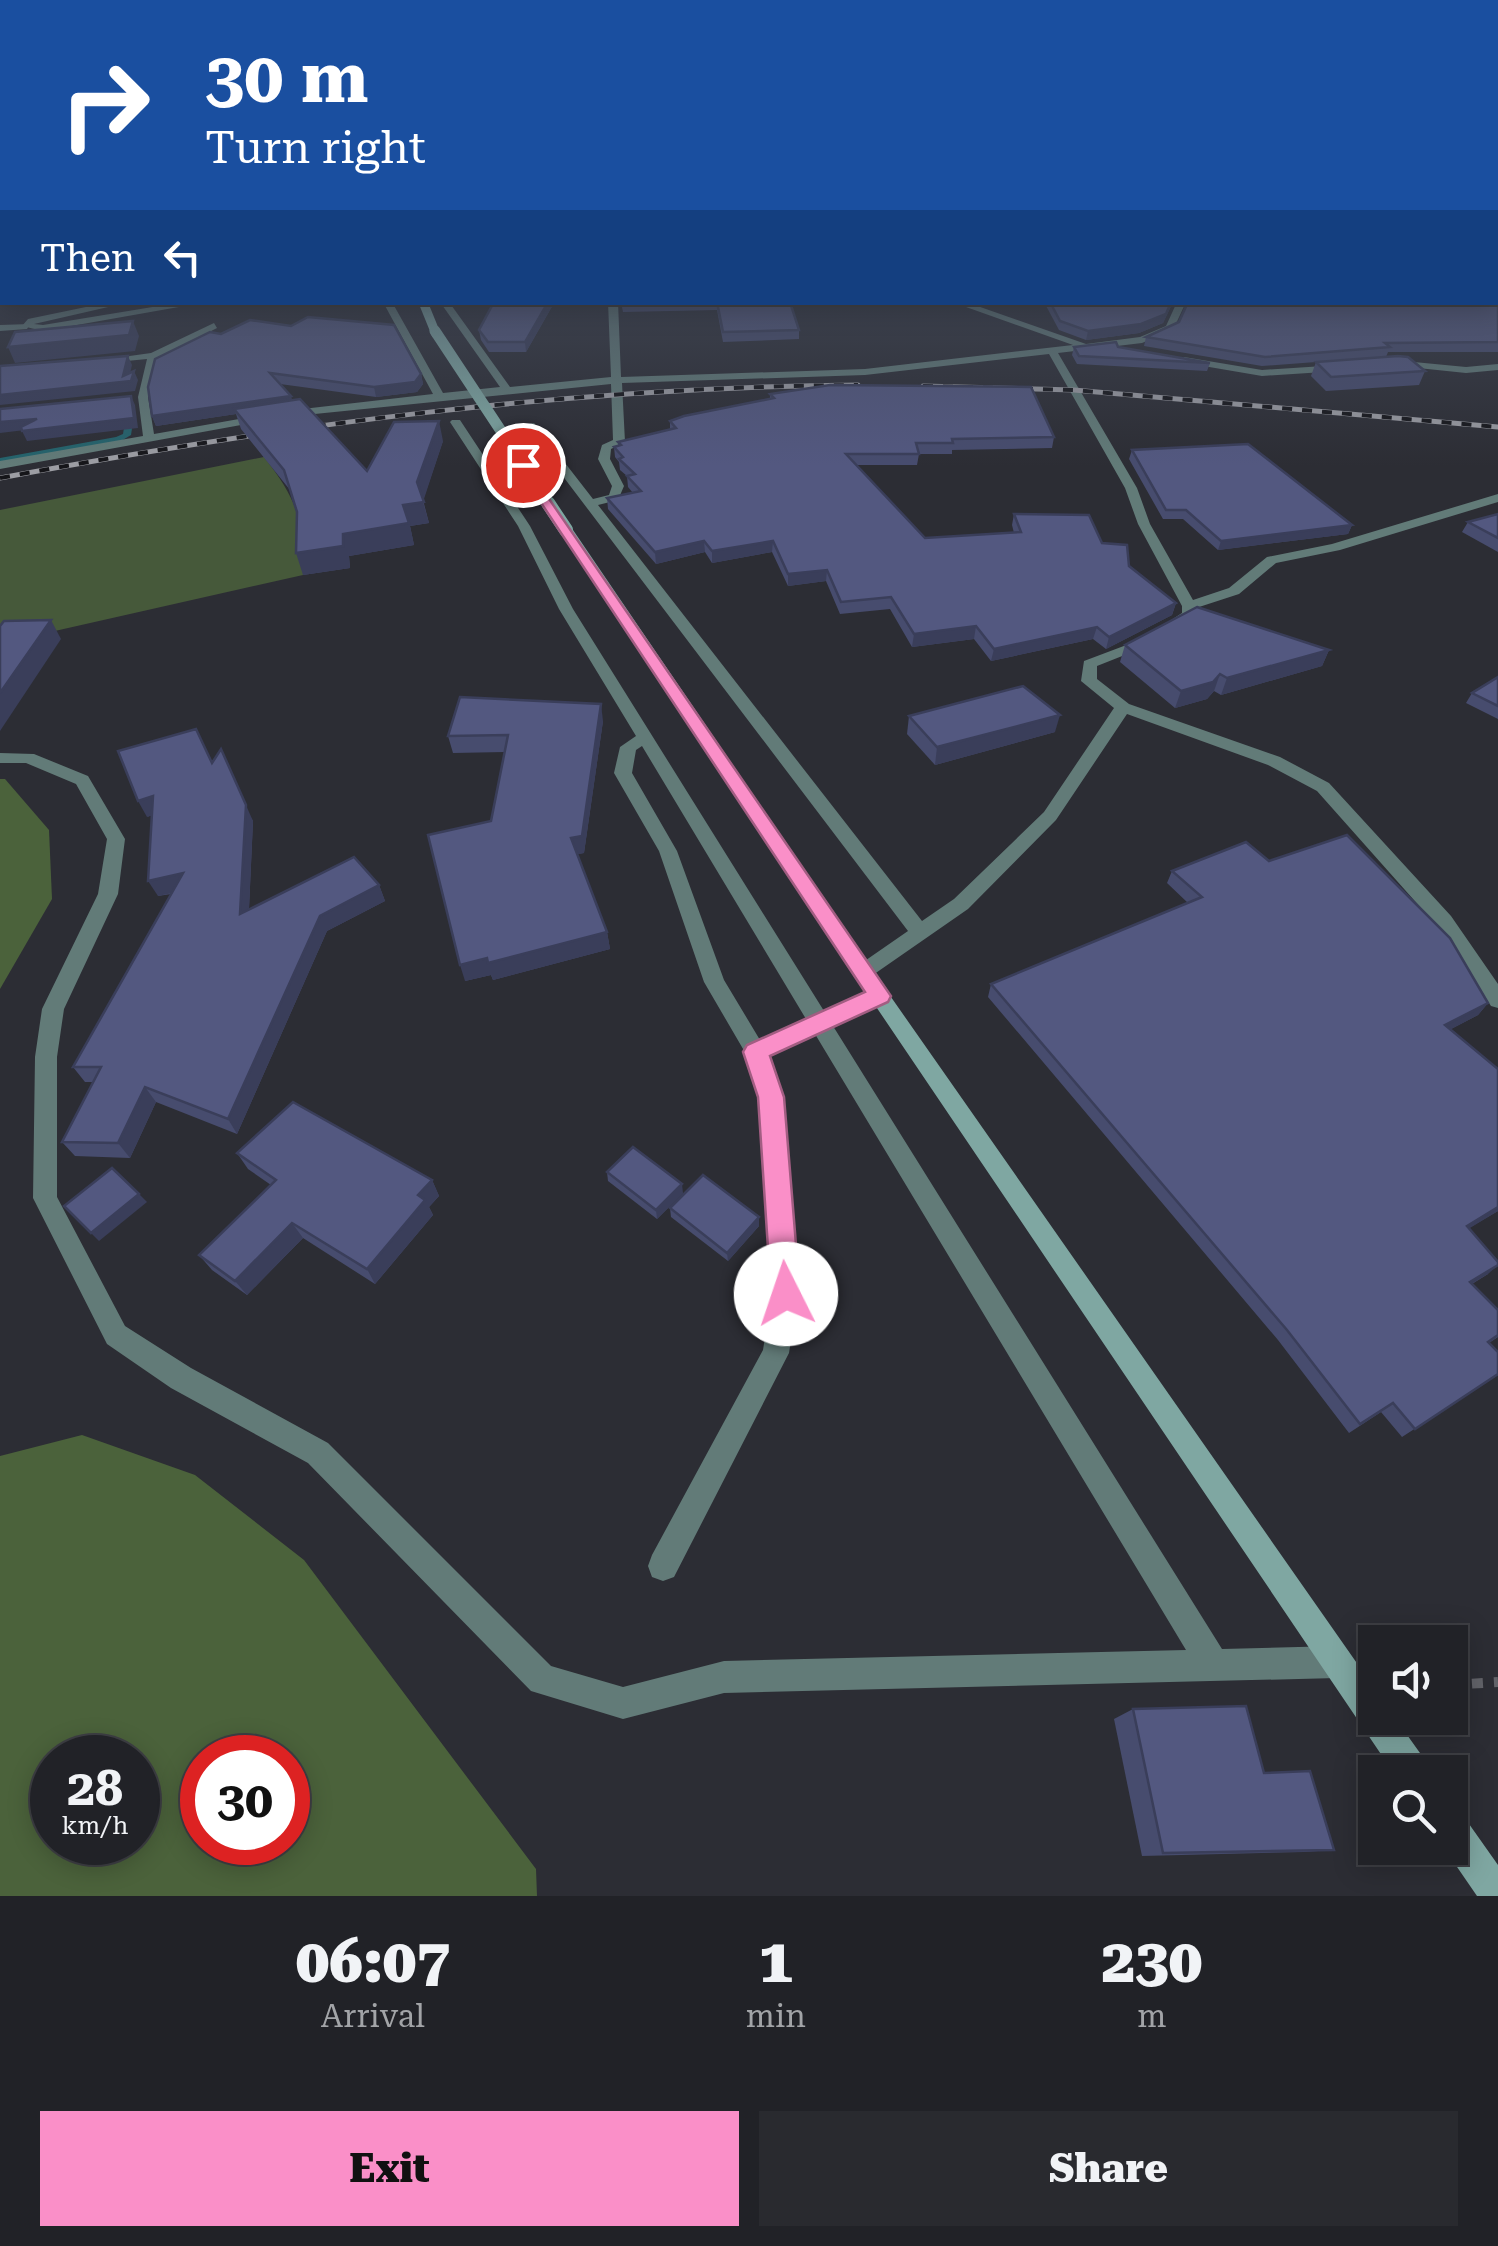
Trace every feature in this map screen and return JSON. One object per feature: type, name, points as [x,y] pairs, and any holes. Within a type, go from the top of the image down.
[{"type":"street","points":[[26,326],[31,321],[111,305]]},
{"type":"street","points":[[0,328],[42,328],[184,305]]},
{"type":"street","points":[[390,305],[440,396]]},
{"type":"street","points":[[423,305],[437,336],[862,972],[1358,1692]]},
{"type":"street","points":[[446,305],[506,389]]},
{"type":"street","points":[[588,504],[614,497],[618,486],[604,459],[606,447],[618,442],[613,305]]},
{"type":"street","points":[[965,305],[1085,347],[1144,353]]},
{"type":"street","points":[[0,464],[285,414],[440,396],[617,380],[864,372],[1142,340],[1170,328],[1181,305]]},
{"type":"street","points":[[94,361],[153,356],[214,326]]},
{"type":"street","points":[[1052,351],[1131,488],[1144,524],[1190,606],[1189,615],[1134,648],[1089,664],[1089,680],[1123,707],[1274,761],[1323,787],[1444,921],[1497,998]]},
{"type":"street","points":[[149,437],[144,397],[153,356]]},
{"type":"street","points":[[1162,356],[1262,374],[1353,367]]},
{"type":"street","points":[[1372,365],[1498,367]]},
{"type":"street","points":[[126,399],[144,397]]},
{"type":"street","points":[[456,422],[524,526],[566,608],[1214,1665]]},
{"type":"street","points":[[530,425],[588,504],[645,569],[920,932]]},
{"type":"street","points":[[1190,606],[1234,591],[1272,560],[1335,547],[1498,498]]},
{"type":"street","points":[[862,972],[961,904],[1050,816],[1123,707]]},
{"type":"street","points":[[645,738],[628,746],[623,773],[668,851],[714,982],[756,1052],[771,1097],[786,1294],[776,1353],[663,1566]]},
{"type":"street","points":[[0,758],[28,758],[82,780],[116,839],[108,894],[53,1009],[46,1056],[45,1198],[116,1335],[180,1378],[318,1452],[542,1680],[623,1703],[724,1677],[1338,1662]]},
{"type":"street","points":[[756,1052],[880,996]]},
{"type":"street","points":[[1468,1852],[1498,1896]]},
{"type":"path","points":[[1468,1684],[1498,1682]]},
{"type":"green space","points":[[264,457],[297,512],[303,575],[15,640],[0,661],[0,510]]},
{"type":"green space","points":[[0,779],[5,779],[49,830],[52,899],[0,989]]},
{"type":"green space","points":[[82,1435],[195,1475],[304,1560],[536,1869],[537,1896],[0,1896],[0,1456]]},
{"type":"building","points":[[492,305],[546,305],[525,342],[488,342],[479,330]]},
{"type":"building","points":[[718,305],[791,305],[799,330],[723,332]]},
{"type":"building","points":[[1052,305],[1170,305],[1166,314],[1141,324],[1088,331],[1060,321]]},
{"type":"building","points":[[1187,305],[1498,305],[1498,342],[1385,343],[1390,347],[1265,357],[1146,337],[1179,322]]},
{"type":"building","points":[[308,317],[394,325],[421,374],[415,382],[374,387],[270,373],[291,396],[152,416],[148,387],[155,359],[210,332],[221,334],[250,320],[291,326]]},
{"type":"building","points":[[133,321],[129,335],[8,347],[15,332]]},
{"type":"building","points":[[1116,342],[1118,347],[1210,363],[1079,356],[1074,347]]},
{"type":"building","points":[[128,356],[123,376],[134,371],[131,381],[0,395],[0,366]]},
{"type":"building","points":[[1408,357],[1425,371],[1331,377],[1316,362]]},
{"type":"building","points":[[830,385],[1031,387],[1054,437],[952,439],[953,443],[916,443],[919,454],[846,454],[925,538],[1021,532],[1014,514],[1089,515],[1102,543],[1127,545],[1129,566],[1176,603],[1109,637],[1097,627],[994,649],[976,626],[914,634],[891,597],[841,602],[827,570],[788,574],[773,541],[712,551],[704,541],[655,552],[607,498],[641,491],[627,476],[635,474],[619,459],[623,457],[614,447],[621,445],[618,442],[676,428],[670,421],[684,416],[774,398],[770,394]]},
{"type":"building","points":[[131,396],[134,418],[22,431],[21,427],[37,419],[0,422],[0,409]]},
{"type":"building","points":[[300,399],[367,471],[394,422],[439,421],[417,482],[424,502],[403,505],[409,523],[343,534],[343,546],[296,553],[297,512],[284,470],[234,409]]},
{"type":"building","points":[[1248,444],[1352,525],[1221,541],[1186,510],[1166,510],[1132,450]]},
{"type":"building","points":[[1498,514],[1498,538],[1468,522]]},
{"type":"building","points":[[1197,607],[1329,650],[1227,678],[1220,674],[1213,682],[1181,691],[1125,645]]},
{"type":"building","points":[[51,620],[0,693],[0,626],[4,621]]},
{"type":"building","points":[[1498,677],[1498,706],[1472,693]]},
{"type":"building","points":[[1023,686],[1060,715],[937,747],[909,716]]},
{"type":"building","points":[[460,697],[601,704],[582,836],[571,838],[607,932],[488,963],[487,958],[460,965],[428,835],[491,821],[508,735],[448,736]]},
{"type":"building","points":[[196,729],[212,763],[221,749],[246,805],[240,914],[354,857],[379,885],[320,916],[228,1119],[145,1087],[118,1143],[62,1142],[101,1067],[73,1067],[183,873],[148,881],[153,796],[138,801],[118,751]]},
{"type":"building","points":[[1347,835],[1450,938],[1488,1003],[1445,1025],[1498,1069],[1498,1207],[1467,1226],[1498,1262],[1470,1282],[1498,1310],[1498,1335],[1488,1342],[1498,1352],[1498,1374],[1415,1429],[1393,1403],[1360,1424],[1287,1330],[991,984],[1202,897],[1172,871],[1246,842],[1269,861]]},
{"type":"building","points":[[293,1102],[432,1180],[418,1195],[425,1200],[367,1269],[292,1223],[235,1281],[199,1255],[276,1180],[237,1153]]},
{"type":"building","points":[[633,1147],[682,1184],[656,1210],[607,1172]]},
{"type":"building","points":[[112,1168],[139,1194],[91,1233],[64,1206]]},
{"type":"building","points":[[703,1175],[759,1217],[727,1253],[670,1208]]},
{"type":"building","points":[[1246,1706],[1264,1773],[1310,1771],[1334,1850],[1163,1853],[1133,1709]]},
{"type":"waterway","points":[[0,460],[118,439],[127,435],[129,422]]},
{"type":"railway","points":[[0,478],[214,441],[427,412],[642,393],[858,385]]},
{"type":"railway","points":[[923,386],[1074,390],[1498,427]]},
{"type":"route","points":[[523,465],[880,996],[756,1052],[771,1097],[786,1294]]}]
